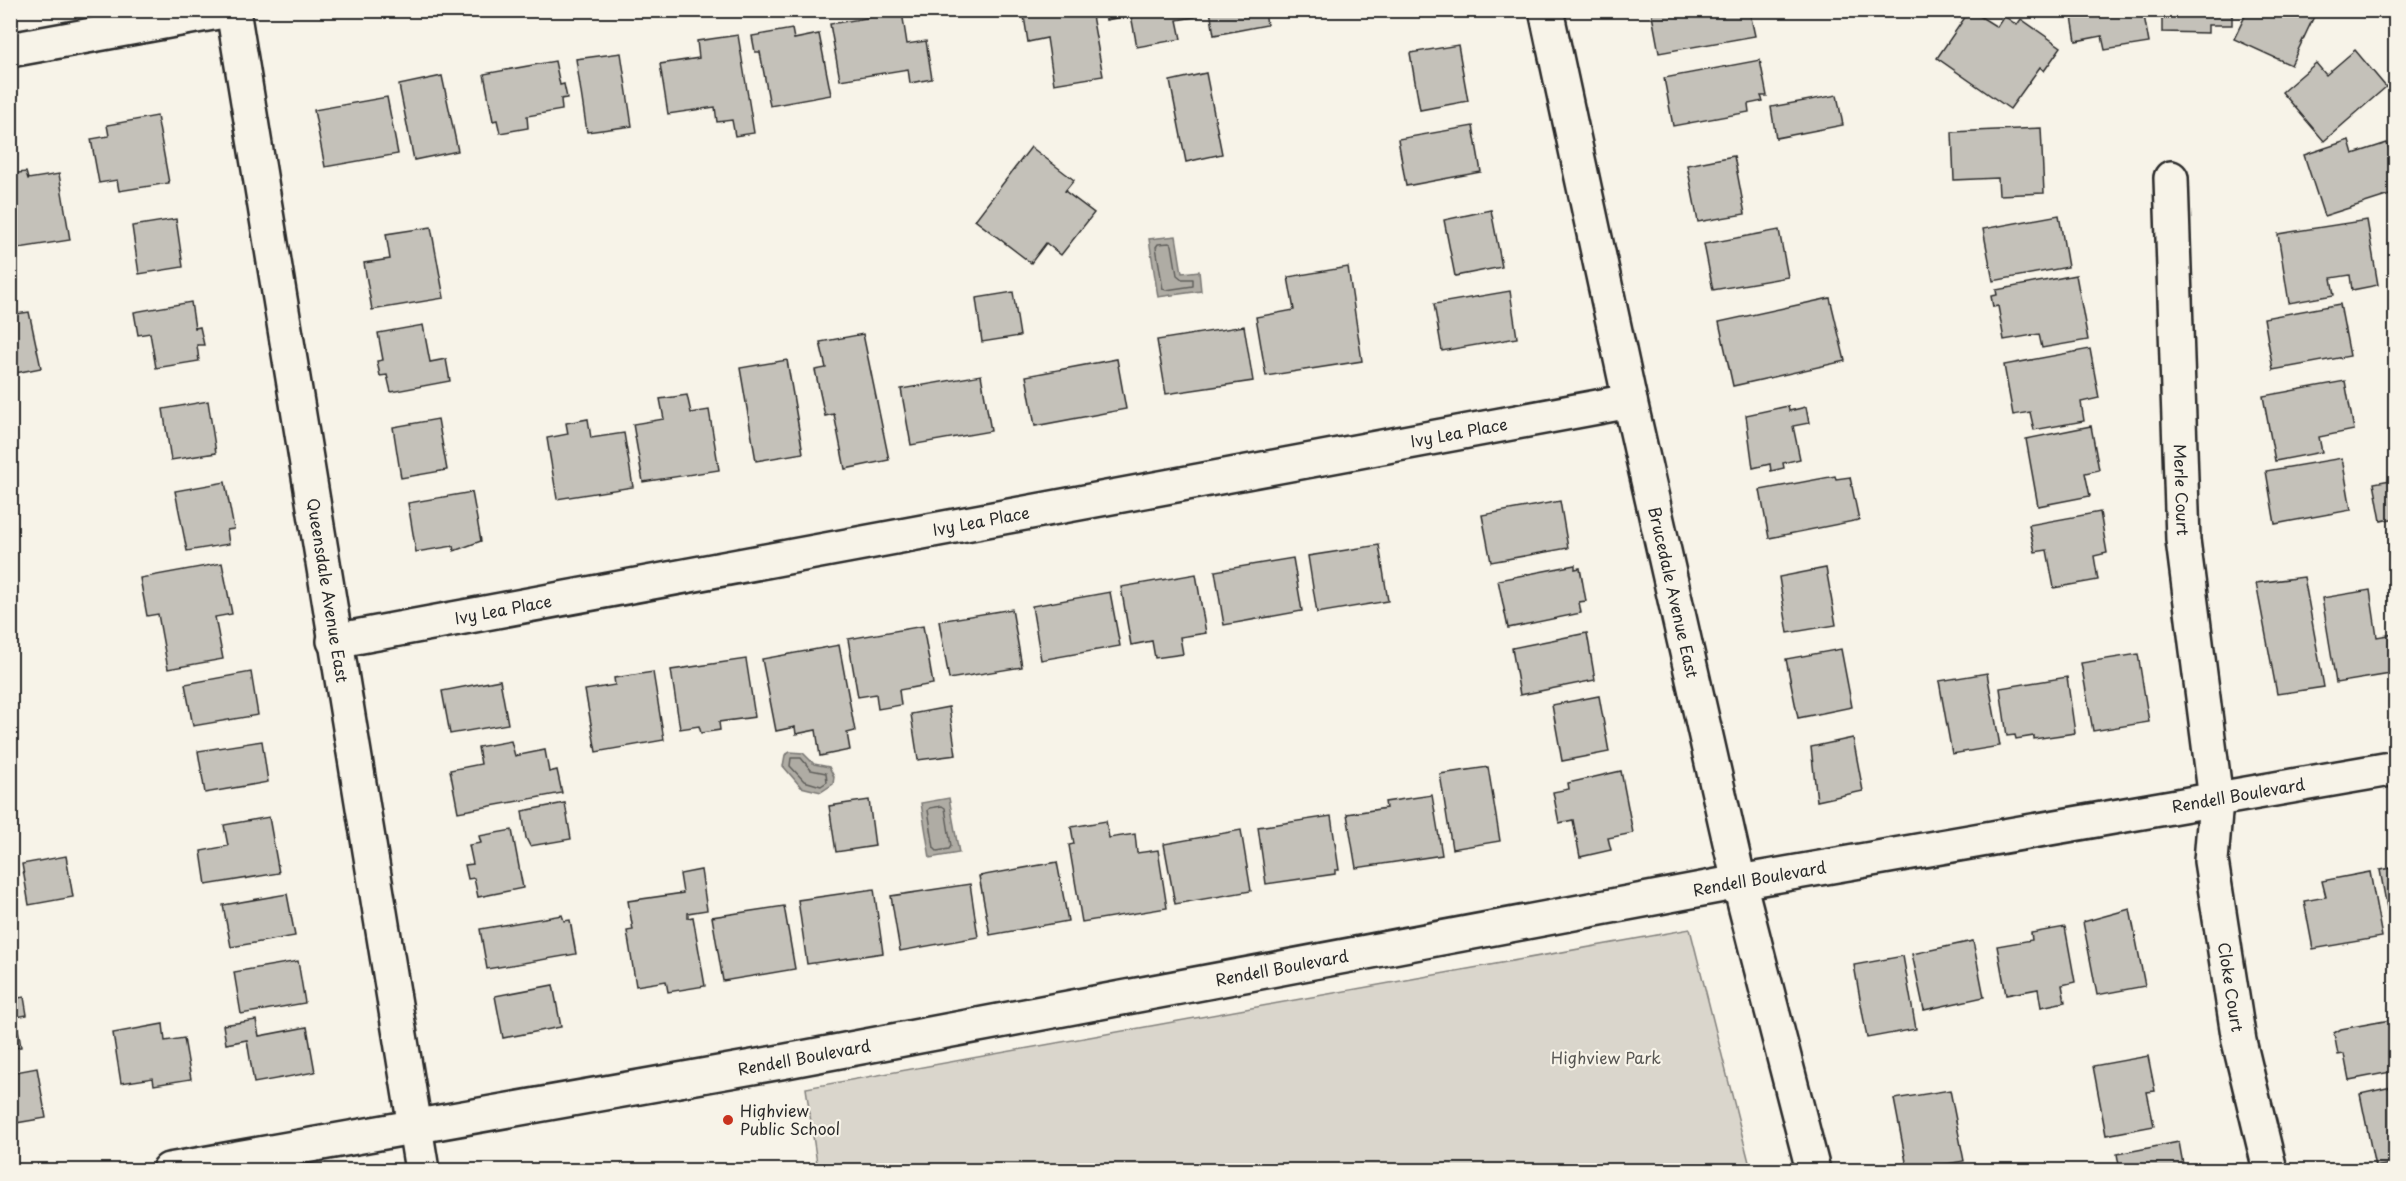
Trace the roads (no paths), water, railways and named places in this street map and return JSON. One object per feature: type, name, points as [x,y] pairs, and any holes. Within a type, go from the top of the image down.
[{"type":"street","points":[[10,50],[231,10]]},
{"type":"street","name":"Queensdale Avenue East","points":[[231,10],[422,1170]]},
{"type":"street","name":"Brucedale Avenue East","points":[[1546,10],[1630,401],[1739,882],[1813,1170]]},
{"type":"street","name":"Merle Court","points":[[2171,178],[2183,540],[2216,800]]},
{"type":"street","name":"Ivy Lea Place","points":[[334,641],[1630,401]]},
{"type":"street","name":"Rendell Boulevard","points":[[169,1170],[414,1125],[782,1062],[1739,882],[2396,768]]},
{"type":"street","name":"Cloke Court","points":[[2216,800],[2211,861],[2239,1041],[2270,1170]]},
{"type":"water","points":[[1176,236],[1182,273],[1199,271],[1201,291],[1158,297],[1149,239]]},
{"type":"water","points":[[790,752],[803,753],[814,764],[829,767],[834,777],[833,784],[821,792],[801,787],[783,766],[785,755]]},
{"type":"water","points":[[949,798],[959,853],[930,858],[921,803]]},
{"type":"place","name":"Highview Public School","points":[[728,1120]]},
{"type":"park label","name":"Highview Park","points":[[1606,1058]]}]
